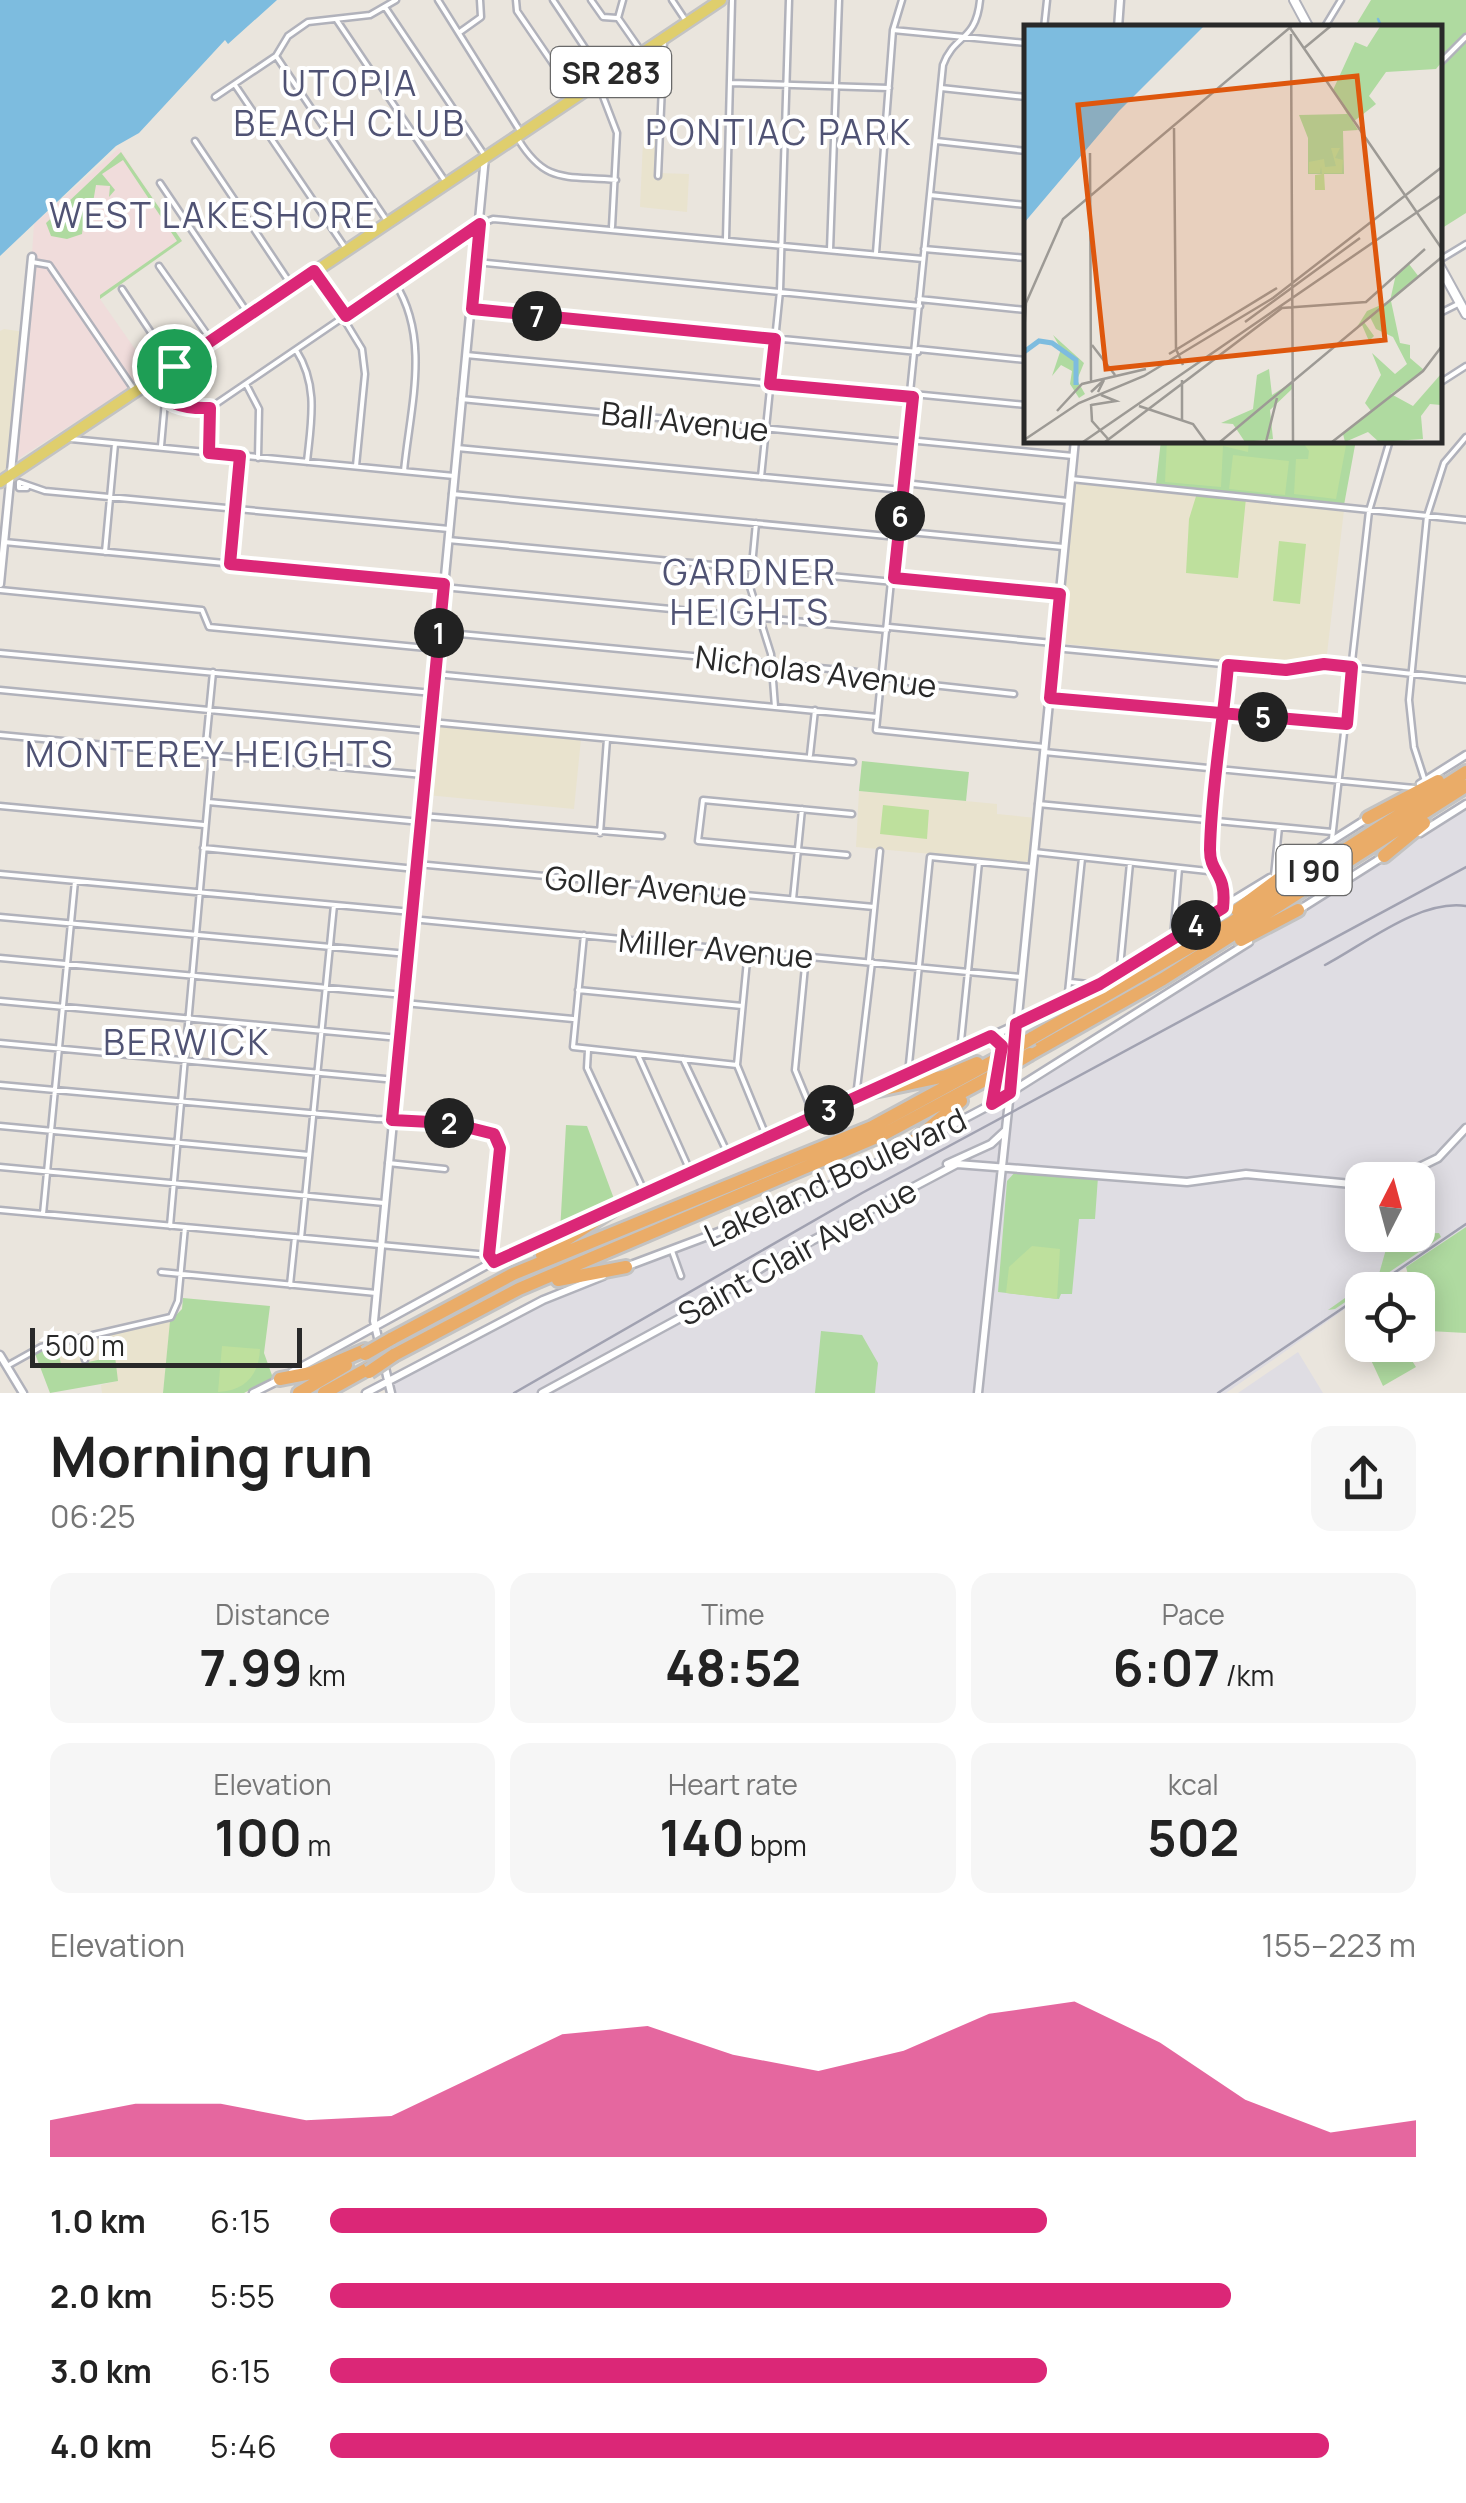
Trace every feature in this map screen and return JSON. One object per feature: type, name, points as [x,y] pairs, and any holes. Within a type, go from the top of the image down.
[{"type":"highway","points":[[1368,818],[1466,769]]},
{"type":"highway","name":"I 90","points":[[998,1057],[1162,972],[1466,769]]},
{"type":"highway","points":[[1384,856],[1466,789]]},
{"type":"highway","name":"I 90","points":[[299,1393],[367,1361],[394,1355],[480,1308],[886,1133],[1030,1054],[1466,789]]},
{"type":"highway","points":[[1162,972],[1311,854]]},
{"type":"highway","points":[[1162,972],[1298,910]]},
{"type":"highway","points":[[874,1090],[946,1076],[998,1057]]},
{"type":"highway","points":[[513,1274],[872,1126],[998,1057]]},
{"type":"highway","points":[[902,1151],[996,1074]]},
{"type":"highway","points":[[338,1393],[391,1339],[513,1274],[620,1206]]},
{"type":"highway","points":[[480,1308],[579,1273],[626,1267]]},
{"type":"highway","points":[[280,1379],[367,1361]]},
{"type":"highway","name":"I 90","points":[[324,1393],[367,1361]]},
{"type":"main road","name":"SR 283","points":[[0,482],[721,0]]},
{"type":"main road","points":[[1294,0],[1307,25]]},
{"type":"main road","points":[[1441,267],[1466,314]]},
{"type":"street","points":[[214,97],[276,56],[298,28],[321,18],[370,15],[396,0]]},
{"type":"street","points":[[438,0],[535,166],[545,172],[616,180]]},
{"type":"street","points":[[460,32],[481,17],[480,0]]},
{"type":"street","points":[[516,0],[517,10],[575,96]]},
{"type":"street","points":[[553,0],[600,79],[614,118],[616,180],[612,229]]},
{"type":"street","points":[[591,0],[603,17],[618,18]]},
{"type":"street","points":[[623,0],[618,18],[641,52]]},
{"type":"street","points":[[672,0],[687,22]]},
{"type":"street","points":[[726,240],[732,0]]},
{"type":"street","points":[[761,477],[780,291],[789,0]]},
{"type":"street","points":[[830,250],[839,0]]},
{"type":"street","points":[[876,255],[893,30],[902,0]]},
{"type":"street","points":[[980,0],[977,22],[946,56],[941,88],[918,350],[876,730],[1414,788]]},
{"type":"street","points":[[1044,25],[1047,0]]},
{"type":"street","points":[[1118,25],[1120,0]]},
{"type":"street","points":[[1326,25],[1341,0]]},
{"type":"street","points":[[386,8],[485,156],[374,1310],[373,1325],[391,1393]]},
{"type":"street","points":[[336,18],[446,182]]},
{"type":"street","points":[[893,30],[1024,43]]},
{"type":"street","points":[[1441,63],[1466,36]]},
{"type":"street","points":[[658,176],[664,37]]},
{"type":"street","points":[[276,56],[387,221]]},
{"type":"street","points":[[731,83],[890,88]]},
{"type":"street","points":[[235,84],[346,250]]},
{"type":"street","points":[[941,88],[1024,97]]},
{"type":"street","points":[[936,140],[1024,151]]},
{"type":"street","points":[[195,142],[292,286]]},
{"type":"street","points":[[160,183],[248,314]]},
{"type":"street","points":[[930,195],[1024,204]]},
{"type":"street","points":[[150,382],[165,401],[188,409],[210,408],[480,224],[501,218],[923,259]]},
{"type":"street","points":[[1441,260],[1466,244]]},
{"type":"street","points":[[924,249],[1024,258]]},
{"type":"street","points":[[135,391],[48,264],[32,260],[0,587],[202,610],[209,627],[438,649]]},
{"type":"street","points":[[476,262],[1024,310]]},
{"type":"street","points":[[160,266],[211,340]]},
{"type":"street","points":[[314,271],[346,316],[364,360],[356,467]]},
{"type":"street","points":[[395,282],[410,305],[417,333],[404,472]]},
{"type":"street","points":[[122,289],[174,366]]},
{"type":"street","points":[[1441,313],[1460,302]]},
{"type":"street","points":[[472,309],[1024,360]]},
{"type":"street","points":[[296,350],[308,372],[313,398],[307,462]]},
{"type":"street","points":[[466,355],[1024,405]]},
{"type":"street","points":[[1441,382],[1466,366]]},
{"type":"street","points":[[246,384],[259,409],[258,458]]},
{"type":"street","name":"Ball Avenue","points":[[462,399],[1074,456]]},
{"type":"street","points":[[160,448],[165,401]]},
{"type":"street","points":[[209,453],[210,408]]},
{"type":"street","points":[[1425,781],[1410,722],[1411,673],[1428,516],[1444,463],[1466,437]]},
{"type":"street","points":[[67,439],[454,476]]},
{"type":"street","points":[[978,1393],[1075,442]]},
{"type":"street","points":[[1332,842],[1369,510],[1389,442]]},
{"type":"street","points":[[105,552],[115,444]]},
{"type":"street","points":[[457,448],[903,490]]},
{"type":"street","points":[[230,564],[240,456]]},
{"type":"street","points":[[1071,479],[1466,520]]},
{"type":"street","points":[[904,483],[1069,501]]},
{"type":"street","points":[[27,488],[449,529]]},
{"type":"street","points":[[452,494],[1064,548]]},
{"type":"street","points":[[756,523],[751,569],[756,617],[772,664],[775,706]]},
{"type":"street","points":[[448,540],[1060,594]]},
{"type":"street","points":[[4,542],[1228,665],[1286,670],[1324,664],[1466,680]]},
{"type":"street","name":"Nicholas Avenue","points":[[439,632],[772,664],[1014,694]]},
{"type":"street","points":[[0,653],[433,692]]},
{"type":"street","points":[[1223,908],[1225,886],[1210,856],[1228,665]]},
{"type":"street","points":[[170,1226],[208,802],[214,672]]},
{"type":"street","points":[[435,674],[878,717]]},
{"type":"street","points":[[0,690],[430,731]]},
{"type":"street","points":[[1050,698],[1347,724]]},
{"type":"street","points":[[810,757],[815,710]]},
{"type":"street","points":[[430,722],[853,762]]},
{"type":"street","points":[[0,735],[426,775]]},
{"type":"street","points":[[600,833],[607,738]]},
{"type":"street","points":[[253,1393],[491,1259],[620,1206],[1067,1002],[1332,842],[1466,755]]},
{"type":"street","points":[[847,855],[698,841],[703,800],[852,814]]},
{"type":"street","points":[[208,802],[662,836]]},
{"type":"street","points":[[1038,804],[1333,832]]},
{"type":"street","name":"Lakeland Boulevard","points":[[366,1393],[543,1300],[785,1207],[992,1104],[1466,804]]},
{"type":"street","points":[[0,806],[205,825]]},
{"type":"street","points":[[793,900],[802,809]]},
{"type":"street","points":[[1336,821],[1348,832]]},
{"type":"street","points":[[1274,876],[1279,826]]},
{"type":"street","name":"Goller Avenue","points":[[203,848],[874,907]]},
{"type":"street","points":[[856,1098],[880,851]]},
{"type":"street","points":[[1034,852],[1217,872]]},
{"type":"street","points":[[908,1074],[930,857],[1032,867]]},
{"type":"street","points":[[1067,1002],[1082,858]]},
{"type":"street","points":[[960,1051],[980,862]]},
{"type":"street","points":[[1119,972],[1130,862]]},
{"type":"street","points":[[1276,862],[1286,869]]},
{"type":"street","points":[[1174,938],[1179,868]]},
{"type":"street","name":"Miller Avenue","points":[[0,874],[1021,977]]},
{"type":"street","points":[[43,1214],[75,882]]},
{"type":"street","points":[[1224,895],[1235,900]]},
{"type":"street","points":[[290,1285],[306,1196],[334,905]]},
{"type":"street","points":[[0,916],[408,954]]},
{"type":"street","points":[[584,935],[573,1047],[737,1064]]},
{"type":"street","points":[[748,950],[737,1064],[767,1138]]},
{"type":"street","points":[[806,956],[795,1070],[814,1116]]},
{"type":"street","points":[[0,958],[325,988],[575,1019]]},
{"type":"street","points":[[1120,959],[1131,965]]},
{"type":"street","points":[[1070,982],[1088,984]]},
{"type":"street","points":[[578,990],[742,1006]]},
{"type":"street","points":[[0,1001],[400,1038]]},
{"type":"street","points":[[1037,1016],[1028,1033],[1025,1067],[1042,1072]]},
{"type":"street","points":[[991,1036],[1002,1046],[992,1104]]},
{"type":"street","points":[[0,1043],[396,1080]]},
{"type":"street","points":[[588,1050],[587,1068],[645,1194]]},
{"type":"street","points":[[638,1054],[691,1174]]},
{"type":"street","points":[[683,1059],[728,1156]]},
{"type":"street","points":[[0,1085],[450,1123],[494,1134],[500,1148],[491,1259]]},
{"type":"street","points":[[0,1126],[309,1154]]},
{"type":"street","points":[[1430,1162],[1466,1128]]},
{"type":"street","points":[[933,1176],[938,1168],[991,1144],[1006,1130]]},
{"type":"street","name":"Saint Clair Avenue","points":[[542,1393],[964,1162],[1188,1182],[1246,1174],[1345,1183]]},
{"type":"street","points":[[388,1163],[445,1169]]},
{"type":"street","points":[[0,1168],[384,1203]]},
{"type":"street","points":[[0,1210],[491,1259]]},
{"type":"street","points":[[7,1366],[41,1347],[171,1317],[176,1312],[186,1227]]},
{"type":"street","points":[[672,1251],[681,1276]]},
{"type":"street","points":[[161,1272],[376,1293]]},
{"type":"street","points":[[374,1310],[388,1318]]},
{"type":"street","points":[[80,1338],[85,1360]]},
{"type":"street","points":[[0,1355],[23,1393]]},
{"type":"shaded area","points":[[644,119],[661,119],[659,173],[689,174],[687,212],[640,207]]},
{"type":"shaded area","points":[[119,148],[182,241],[100,299],[137,352],[153,342],[167,363],[18,459],[34,224]]},
{"type":"shaded area","points":[[0,331],[25,332],[11,476],[0,482]]},
{"type":"shaded area","points":[[1073,483],[1344,510],[1326,662],[1286,667],[1057,643]]},
{"type":"shaded area","points":[[433,725],[581,739],[574,809],[427,795]]},
{"type":"shaded area","points":[[859,791],[997,804],[997,814],[1037,818],[1029,863],[856,847]]},
{"type":"shaded area","points":[[1466,804],[1466,1227],[1435,1248],[1435,1162],[1345,1162],[1345,1252],[1429,1252],[1400,1272],[1345,1272],[1345,1309],[1226,1393],[391,1393],[387,1382],[543,1300],[741,1225],[962,1121]]},
{"type":"shaded area","points":[[171,1317],[163,1393],[102,1393],[101,1385],[117,1381],[62,1368],[56,1343]]},
{"type":"shaded area","points":[[1298,1352],[1323,1393],[1238,1393]]},
{"type":"green space","points":[[1371,0],[1466,0],[1466,213],[1441,229],[1441,25],[1356,25]]},
{"type":"green space","points":[[121,152],[182,241],[100,299],[100,295],[177,241],[123,160],[102,174],[115,190],[109,197],[110,186],[96,185],[90,220],[84,217],[82,234],[67,239],[51,236],[46,223]]},
{"type":"green space","points":[[1161,442],[1356,442],[1344,505],[1156,484]]},
{"type":"green space","points":[[1167,442],[1249,442],[1248,452],[1223,446],[1221,487],[1165,482]]},
{"type":"green space","points":[[1302,442],[1347,442],[1336,499],[1294,494],[1296,459],[1308,459],[1309,451]]},
{"type":"green space","points":[[1233,455],[1289,461],[1285,495],[1229,489]]},
{"type":"green space","points":[[1197,493],[1246,498],[1238,578],[1186,573],[1189,519]]},
{"type":"green space","points":[[1279,541],[1306,544],[1300,604],[1273,601]]},
{"type":"green space","points":[[862,761],[969,772],[966,801],[859,791]]},
{"type":"green space","points":[[883,805],[929,810],[927,839],[880,834]]},
{"type":"green space","points":[[566,1125],[587,1126],[617,1207],[560,1232]]},
{"type":"green space","points":[[1016,1171],[1098,1177],[1095,1219],[1079,1219],[1072,1294],[1061,1294],[1059,1299],[998,1292],[1007,1181]]},
{"type":"green space","points":[[1466,1227],[1466,1333],[1435,1331],[1435,1272],[1407,1272],[1406,1267],[1435,1252],[1435,1248]]},
{"type":"green space","points":[[1032,1246],[1060,1249],[1057,1299],[1006,1293],[1009,1267]]},
{"type":"green space","points":[[1385,1252],[1419,1252],[1389,1272],[1380,1272]]},
{"type":"green space","points":[[183,1298],[270,1306],[264,1353],[273,1378],[244,1393],[163,1393],[170,1321],[182,1309]]},
{"type":"green space","points":[[821,1331],[862,1335],[878,1363],[875,1393],[815,1393]]},
{"type":"green space","points":[[56,1343],[62,1368],[115,1356],[118,1381],[50,1393],[34,1351]]},
{"type":"green space","points":[[222,1346],[260,1349],[249,1380],[218,1392]]},
{"type":"green space","points":[[1372,1362],[1413,1362],[1416,1367],[1383,1386]]},
{"type":"water","points":[[0,0],[277,0],[228,44],[225,40],[139,133],[116,146],[0,256]]},
{"type":"waterway","points":[[1378,19],[1381,25]]},
{"type":"railway","points":[[514,1393],[862,1193],[1466,867]]},
{"type":"railway","points":[[1325,965],[1412,916],[1430,909],[1466,906]]},
{"type":"railway","points":[[1395,1272],[1466,1224]]},
{"type":"railway","points":[[1218,1393],[1345,1307]]},
{"type":"district","name":"UTOPIA BEACH CLUB","points":[[350,103]]},
{"type":"district","name":"PONTIAC PARK","points":[[779,132]]},
{"type":"district","name":"WEST LAKESHORE","points":[[213,215]]},
{"type":"district","name":"GARDNER HEIGHTS","points":[[750,592]]},
{"type":"district","name":"MONTEREY HEIGHTS","points":[[210,754]]},
{"type":"district","name":"BERWICK","points":[[187,1042]]},
{"type":"route","points":[[174,366],[150,382],[165,401],[188,409],[210,408],[209,453],[240,456],[230,564],[444,584],[392,1120],[450,1123],[494,1134],[500,1146],[489,1255],[494,1262],[991,1036],[1002,1046],[992,1104],[1010,1093],[1016,1024],[1100,984],[1223,908],[1225,886],[1210,856],[1212,825],[1223,714],[1228,665],[1286,670],[1324,664],[1352,667],[1347,724],[1223,714],[1050,698],[1060,594],[894,578],[913,397],[770,384],[775,339],[472,309],[480,224],[346,316],[314,271],[174,366]]}]
